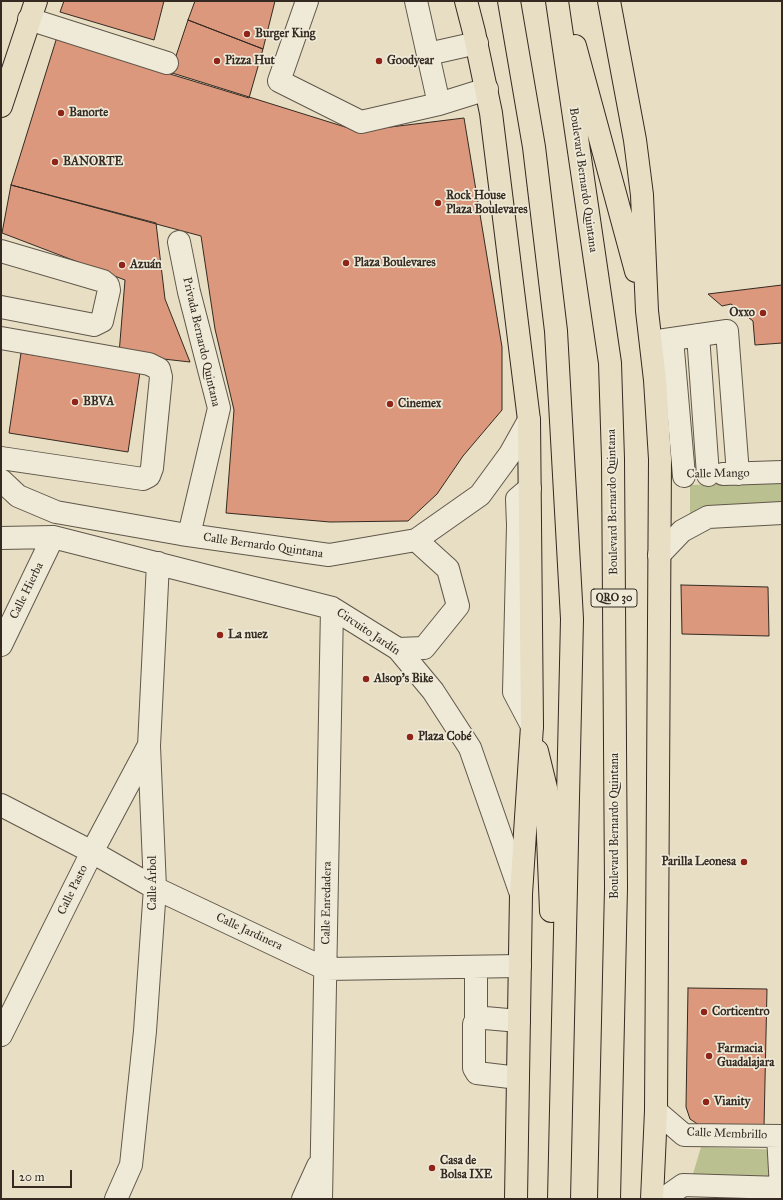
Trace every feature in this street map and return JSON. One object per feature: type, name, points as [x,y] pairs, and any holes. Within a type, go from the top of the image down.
[{"type":"main road","points":[[466,1],[476,37],[487,89],[529,420],[532,726],[521,894],[516,1199]]},
{"type":"main road","points":[[476,37],[481,1]]},
{"type":"main road","points":[[509,1],[534,147],[556,331],[572,619],[559,1199]]},
{"type":"main road","name":"Boulevard Bernardo Quintana","points":[[557,1],[610,363],[613,467],[616,888],[609,1199]]},
{"type":"main road","points":[[563,1],[647,311],[661,340],[655,380],[660,459],[656,1112],[652,1199]]},
{"type":"main road","points":[[609,1],[635,140],[642,195],[647,311]]},
{"type":"main road","points":[[1,106],[32,10]]},
{"type":"main road","points":[[532,726],[546,788],[552,933],[564,950]]},
{"type":"street","points":[[307,1],[279,81],[361,122],[439,104],[487,89]]},
{"type":"street","points":[[416,1],[439,104]]},
{"type":"street","points":[[32,10],[167,63]]},
{"type":"street","points":[[428,54],[476,37]]},
{"type":"street","name":"Privada Bernardo Quintana","points":[[179,242],[210,347],[219,408],[185,535]]},
{"type":"street","points":[[1,251],[104,281],[108,285],[109,290],[102,321],[94,325],[1,307]]},
{"type":"street","points":[[684,476],[661,340],[727,331],[738,474]]},
{"type":"street","points":[[698,336],[708,475]]},
{"type":"street","points":[[1,338],[149,364],[159,369],[161,377],[152,468],[149,476],[143,478],[1,458]]},
{"type":"street","name":"Calle Bernardo Quintana","points":[[185,535],[329,555],[416,540],[480,495],[510,454],[529,420]]},
{"type":"street","name":"Calle Mango","points":[[660,459],[684,476],[782,472]]},
{"type":"street","points":[[1,480],[18,496],[56,512],[185,535]]},
{"type":"street","points":[[659,554],[682,531],[708,517],[782,513]]},
{"type":"street","name":"Circuito Jardín","points":[[1,538],[53,537],[332,608],[398,649],[433,691],[470,748],[521,894]]},
{"type":"street","name":"Calle Hierba","points":[[1,645],[53,537]]},
{"type":"street","points":[[398,649],[424,648],[458,606],[448,569],[416,540]]},
{"type":"street","name":"Calle Árbol","points":[[116,1199],[131,1165],[145,1031],[155,888],[148,746],[158,563]]},
{"type":"street","name":"Calle Enredadera","points":[[321,1199],[332,608]]},
{"type":"street","name":"Calle Pasto","points":[[1,1035],[92,852],[148,746]]},
{"type":"street","name":"Calle Jardinera","points":[[1,805],[92,852],[155,888],[326,969],[520,966]]},
{"type":"street","points":[[476,967],[474,1068],[476,1073],[518,1078]]},
{"type":"street","points":[[476,1020],[485,1018],[519,1021]]},
{"type":"street","name":"Calle Membrillo","points":[[656,1112],[684,1135],[780,1136]]},
{"type":"street","points":[[663,1199],[683,1185],[781,1188],[780,1136]]},
{"type":"street","points":[[303,1199],[321,1157]]},
{"type":"green space","points":[[782,482],[782,507],[690,521],[690,485]]},
{"type":"green space","points":[[701,1147],[782,1150],[782,1177],[693,1174]]},
{"type":"building","points":[[64,1],[164,1],[154,40],[60,12]]},
{"type":"building","name":"Burger King","points":[[195,1],[275,1],[263,49],[188,20]]},
{"type":"building","name":"Pizza Hut","points":[[188,20],[263,49],[249,98],[170,74]]},
{"type":"building","name":"Plaza Boulevares","points":[[57,37],[358,131],[464,118],[502,347],[502,410],[463,456],[437,494],[408,521],[330,522],[226,513],[234,410],[215,329],[201,236],[11,185]]},
{"type":"building","name":"Azuán","points":[[11,185],[156,223],[165,299],[190,362],[119,354],[125,280],[2,233]]},
{"type":"building","name":"Oxxo","points":[[782,285],[782,343],[755,345],[753,321],[731,304],[722,306],[708,294]]},
{"type":"building","name":"BBVA","points":[[21,353],[140,372],[128,452],[9,433]]},
{"type":"building","points":[[681,585],[768,587],[769,636],[682,634]]},
{"type":"building","points":[[688,988],[767,989],[764,1127],[702,1127],[690,1119],[686,1107]]},
{"type":"place","name":"Burger King","points":[[247,34]]},
{"type":"place","name":"Pizza Hut","points":[[217,61]]},
{"type":"place","name":"Goodyear","points":[[379,61]]},
{"type":"place","name":"Banorte","points":[[61,113]]},
{"type":"place","name":"BANORTE","points":[[55,162]]},
{"type":"place","name":"Rock House Plaza Boulevares","points":[[438,203]]},
{"type":"place","name":"Plaza Boulevares","points":[[346,263]]},
{"type":"place","name":"Azuán","points":[[122,265]]},
{"type":"place","name":"Oxxo","points":[[763,313]]},
{"type":"place","name":"BBVA","points":[[75,402]]},
{"type":"place","name":"Cinemex","points":[[390,404]]},
{"type":"place","name":"La nuez","points":[[220,635]]},
{"type":"place","name":"Alsop's Bike","points":[[366,679]]},
{"type":"place","name":"Plaza Cobé","points":[[410,737]]},
{"type":"place","name":"Parilla Leonesa","points":[[744,862]]},
{"type":"place","name":"Corticentro","points":[[704,1012]]},
{"type":"place","name":"Farmacia Guadalajara","points":[[709,1056]]},
{"type":"place","name":"Vianity","points":[[706,1102]]},
{"type":"place","name":"Casa de Bolsa IXE","points":[[432,1168]]}]
